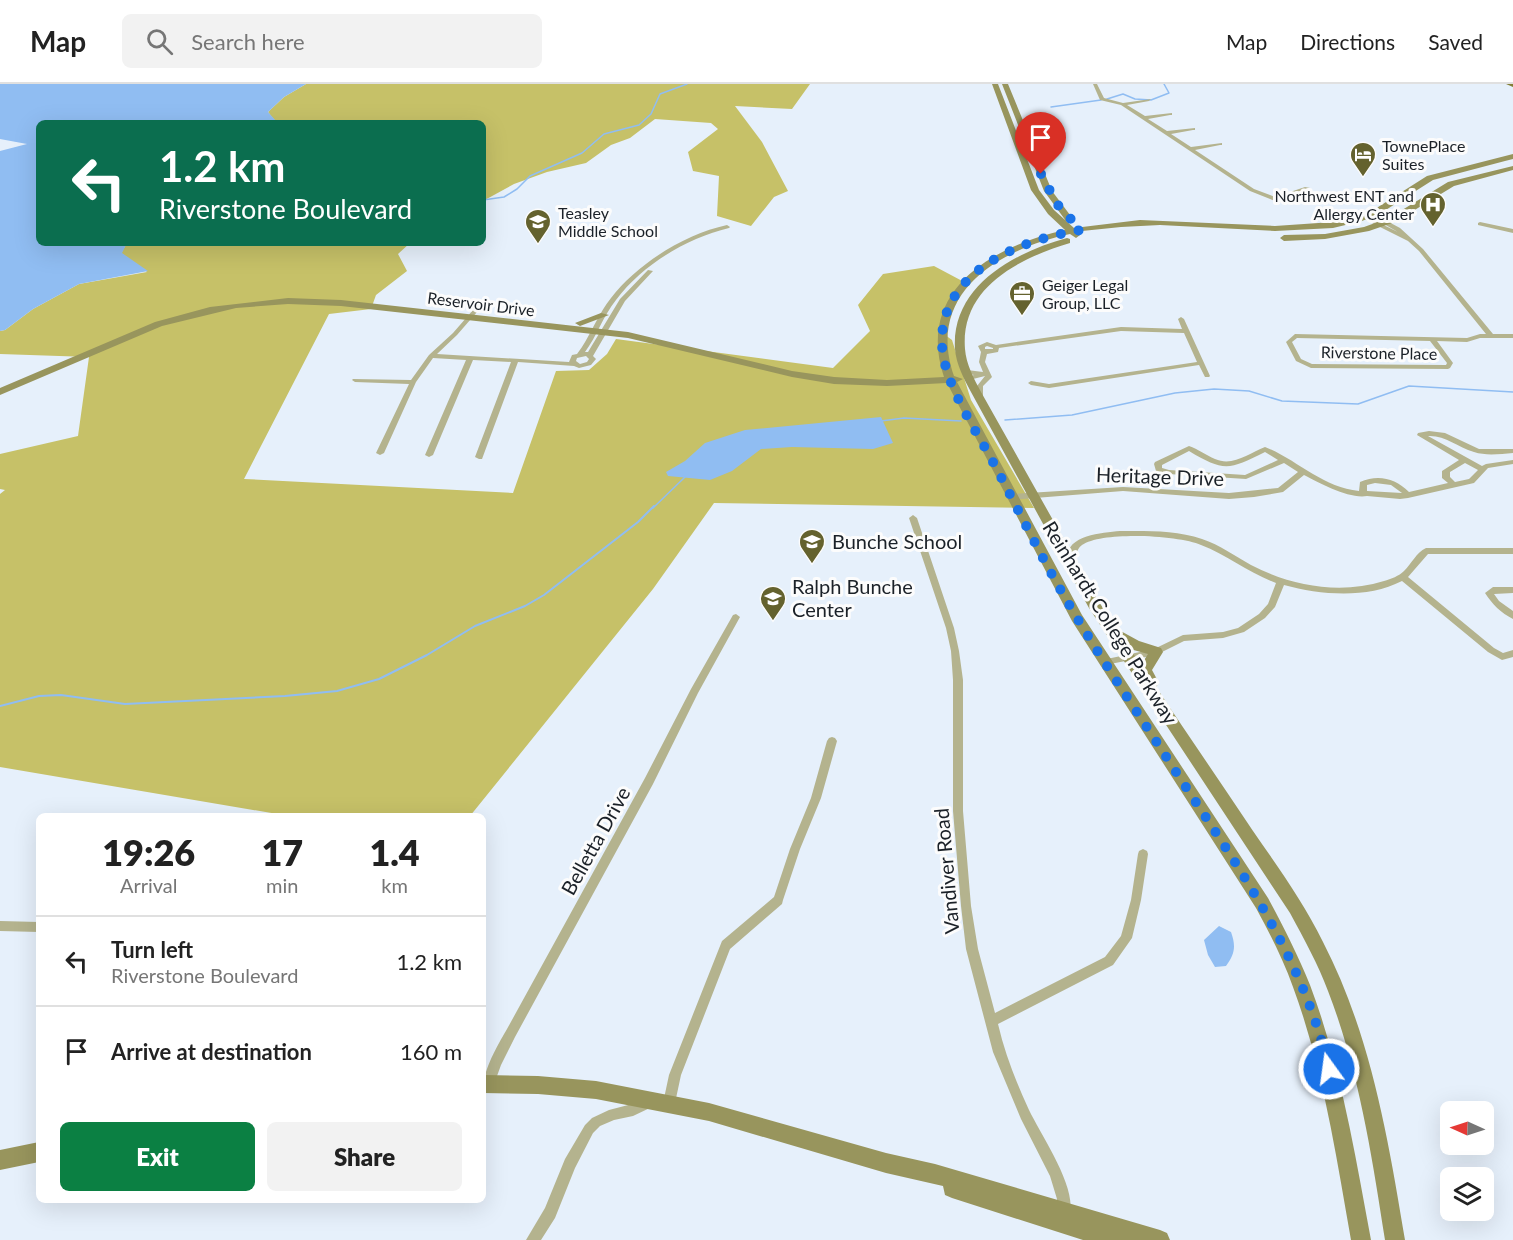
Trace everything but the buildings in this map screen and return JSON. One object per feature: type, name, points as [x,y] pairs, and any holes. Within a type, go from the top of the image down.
[{"type":"street","points":[[995,84],[1034,187],[1061,226],[1060,230],[1049,237]]},
{"type":"street","points":[[1005,84],[1046,187],[1080,234]]},
{"type":"street","points":[[1095,84],[1102,99],[1123,104],[1252,190],[1275,199],[1307,188]]},
{"type":"street","points":[[1123,104],[1149,100]]},
{"type":"street","points":[[1144,118],[1170,114]]},
{"type":"street","points":[[1166,133],[1193,129]]},
{"type":"street","points":[[1190,149],[1220,144]]},
{"type":"street","name":"Reinhardt College Parkway","points":[[1395,1240],[1364,1072],[1336,986],[1314,939],[1296,908],[1128,658],[1071,566],[968,375],[960,351],[962,323],[968,307],[984,284],[1010,264],[1080,234],[1108,226],[1170,223],[1290,229],[1375,219],[1386,207],[1427,179],[1513,156]]},
{"type":"street","name":"Reinhardt College Parkway","points":[[1361,1240],[1324,1051],[1298,973],[1262,903],[1105,662],[1060,588],[1010,496],[949,377],[942,342],[946,313],[957,292],[969,278],[1001,256],[1049,237],[1159,232],[1303,238],[1345,233],[1453,183],[1513,168]]},
{"type":"street","points":[[1054,215],[1080,234]]},
{"type":"street","points":[[1068,218],[1087,225],[1108,226]]},
{"type":"street","points":[[1375,219],[1410,240],[1421,250],[1490,335]]},
{"type":"street","points":[[1480,224],[1513,231]]},
{"type":"street","points":[[430,356],[470,360],[573,361],[589,364],[593,358],[590,355],[601,326],[617,294],[653,262],[704,234],[728,227],[723,232],[685,248],[659,263],[627,294],[601,326],[580,354],[573,361]]},
{"type":"street","name":"Reservoir Drive","points":[[0,386],[138,324],[176,312],[233,300],[277,295],[319,295],[471,316],[580,323],[674,336],[816,371],[910,379]]},
{"type":"street","name":"Reservoir Drive","points":[[0,392],[135,332],[181,317],[229,307],[275,301],[320,301],[601,326],[619,334],[657,340],[815,378],[858,383],[968,375]]},
{"type":"street","points":[[380,453],[413,382],[430,356],[455,334],[466,329],[470,325],[471,316]]},
{"type":"street","points":[[1180,319],[1207,376]]},
{"type":"street","points":[[981,401],[980,386],[988,379],[981,357],[984,351],[981,348],[984,344],[996,347],[1121,329],[1186,331]]},
{"type":"street","points":[[595,344],[619,334]]},
{"type":"street","name":"Riverstone Place","points":[[1432,339],[1450,363],[1448,367],[1311,366],[1298,360],[1289,342],[1295,336],[1432,339],[1467,340],[1490,335],[1513,336]]},
{"type":"street","points":[[910,379],[937,369],[942,342]]},
{"type":"street","points":[[580,354],[590,355]]},
{"type":"street","points":[[429,455],[470,360]]},
{"type":"street","points":[[479,457],[515,360]]},
{"type":"street","points":[[1031,383],[1049,386],[1201,363]]},
{"type":"street","points":[[968,375],[987,374]]},
{"type":"street","points":[[910,379],[945,387],[964,406]]},
{"type":"street","points":[[355,381],[413,382]]},
{"type":"street","points":[[1482,469],[1421,435],[1432,432],[1445,435],[1474,451],[1513,451]]},
{"type":"street","points":[[1285,460],[1246,477],[1168,472],[1159,469],[1158,464],[1190,448],[1212,461],[1231,466],[1265,448],[1285,460],[1303,472],[1334,487],[1364,495],[1408,495],[1471,481],[1486,466],[1513,462]]},
{"type":"street","points":[[1453,484],[1446,478],[1446,471],[1464,460]]},
{"type":"street","name":"Heritage Drive","points":[[1010,496],[1123,489],[1229,496],[1254,494],[1280,490],[1303,472]]},
{"type":"street","points":[[1364,495],[1363,484],[1380,480],[1397,485],[1408,495]]},
{"type":"street","name":"Vandiver Road","points":[[914,518],[950,628],[955,651],[958,680],[958,811],[972,949],[991,1021],[1012,1084],[1056,1174],[1064,1199],[1064,1211]]},
{"type":"street","points":[[1071,566],[1071,555],[1076,546],[1095,538],[1135,534],[1198,541],[1215,547],[1244,564],[1281,581],[1327,590],[1348,590],[1386,584],[1403,577],[1426,551],[1513,551]]},
{"type":"street","points":[[1403,577],[1491,650],[1502,657],[1513,653]]},
{"type":"street","points":[[1105,662],[1156,652],[1183,638],[1223,635],[1241,630],[1263,616],[1272,605],[1281,581]]},
{"type":"street","points":[[1513,590],[1493,590],[1489,593],[1496,603],[1513,616]]},
{"type":"street","name":"Belletta Drive","points":[[486,1083],[736,617]]},
{"type":"street","points":[[1110,628],[1134,645],[1156,652]]},
{"type":"street","points":[[1156,652],[1145,670],[1176,730]]},
{"type":"street","points":[[533,1240],[550,1213],[566,1172],[589,1129],[605,1117],[662,1101],[675,1075],[726,945],[778,900],[795,849],[816,798],[832,741]]},
{"type":"street","points":[[991,1021],[1109,961],[1126,938],[1136,900],[1143,854]]},
{"type":"street","points":[[0,926],[36,927]]},
{"type":"street","points":[[486,1083],[567,1087],[662,1101],[749,1122],[1160,1240]]},
{"type":"street","points":[[0,1160],[36,1153]]},
{"type":"street","points":[[886,1163],[933,1182],[1098,1237]]},
{"type":"shaded area","points":[[306,84],[810,84],[792,109],[735,106],[762,142],[788,191],[774,197],[751,226],[717,216],[719,176],[693,171],[688,152],[718,129],[711,123],[655,119],[630,138],[611,145],[586,163],[547,172],[514,184],[486,199],[486,120],[274,120],[268,112],[284,97]]},
{"type":"shaded area","points":[[125,246],[407,246],[398,254],[407,271],[376,295],[371,309],[329,314],[244,479],[513,493],[556,371],[589,370],[607,354],[616,339],[833,368],[870,331],[858,305],[883,274],[934,266],[966,283],[941,332],[952,340],[971,400],[1034,508],[714,503],[653,589],[472,813],[271,813],[0,767],[0,494],[5,490],[0,489],[0,454],[78,436],[89,357],[0,354],[0,331],[5,330],[33,309],[79,284],[147,272],[121,253]]},
{"type":"water","points":[[0,84],[306,84],[284,97],[268,112],[275,120],[36,120],[36,246],[126,246],[122,253],[148,271],[79,284],[33,309],[5,330],[0,331],[0,151],[27,144],[0,139]]},
{"type":"water","points":[[881,417],[893,443],[873,449],[792,447],[761,449],[732,471],[710,480],[668,476],[666,472],[685,461],[705,443],[745,430]]},
{"type":"water","points":[[1219,926],[1231,932],[1234,950],[1226,966],[1215,967],[1208,955],[1204,940]]},
{"type":"waterway","points":[[486,200],[504,197],[517,189],[530,176],[582,153],[604,134],[639,125],[651,114],[660,94],[687,84]]},
{"type":"waterway","points":[[1107,99],[1123,94],[1135,99],[1151,100],[1169,93],[1164,84]]},
{"type":"waterway","points":[[1051,107],[1101,100]]},
{"type":"waterway","points":[[1005,420],[1072,415],[1175,393],[1214,389],[1249,391],[1282,401],[1358,404],[1409,386],[1513,392]]},
{"type":"waterway","points":[[881,421],[904,418],[961,421]]},
{"type":"waterway","points":[[653,508],[685,477]]},
{"type":"waterway","points":[[0,706],[39,696],[61,695],[125,704],[285,696],[337,691],[379,679],[427,655],[475,626],[525,606],[544,595],[638,522],[654,506]]},
{"type":"place","name":"TownePlace Suites","points":[[1363,178]]},
{"type":"place","name":"Northwest ENT and Allergy Center","points":[[1433,228]]},
{"type":"place","name":"Teasley Middle School","points":[[538,245]]},
{"type":"place","name":"Geiger Legal Group, LLC","points":[[1022,317]]},
{"type":"place","name":"Bunche School","points":[[812,565]]},
{"type":"place","name":"Ralph Bunche Center","points":[[773,622]]},
{"type":"route","points":[[1041,174],[1048,191],[1057,204],[1081,230],[1041,239],[1014,249],[969,278],[957,292],[944,318],[942,348],[948,374],[1010,496],[1077,618],[1272,920],[1306,992],[1329,1069]]}]
